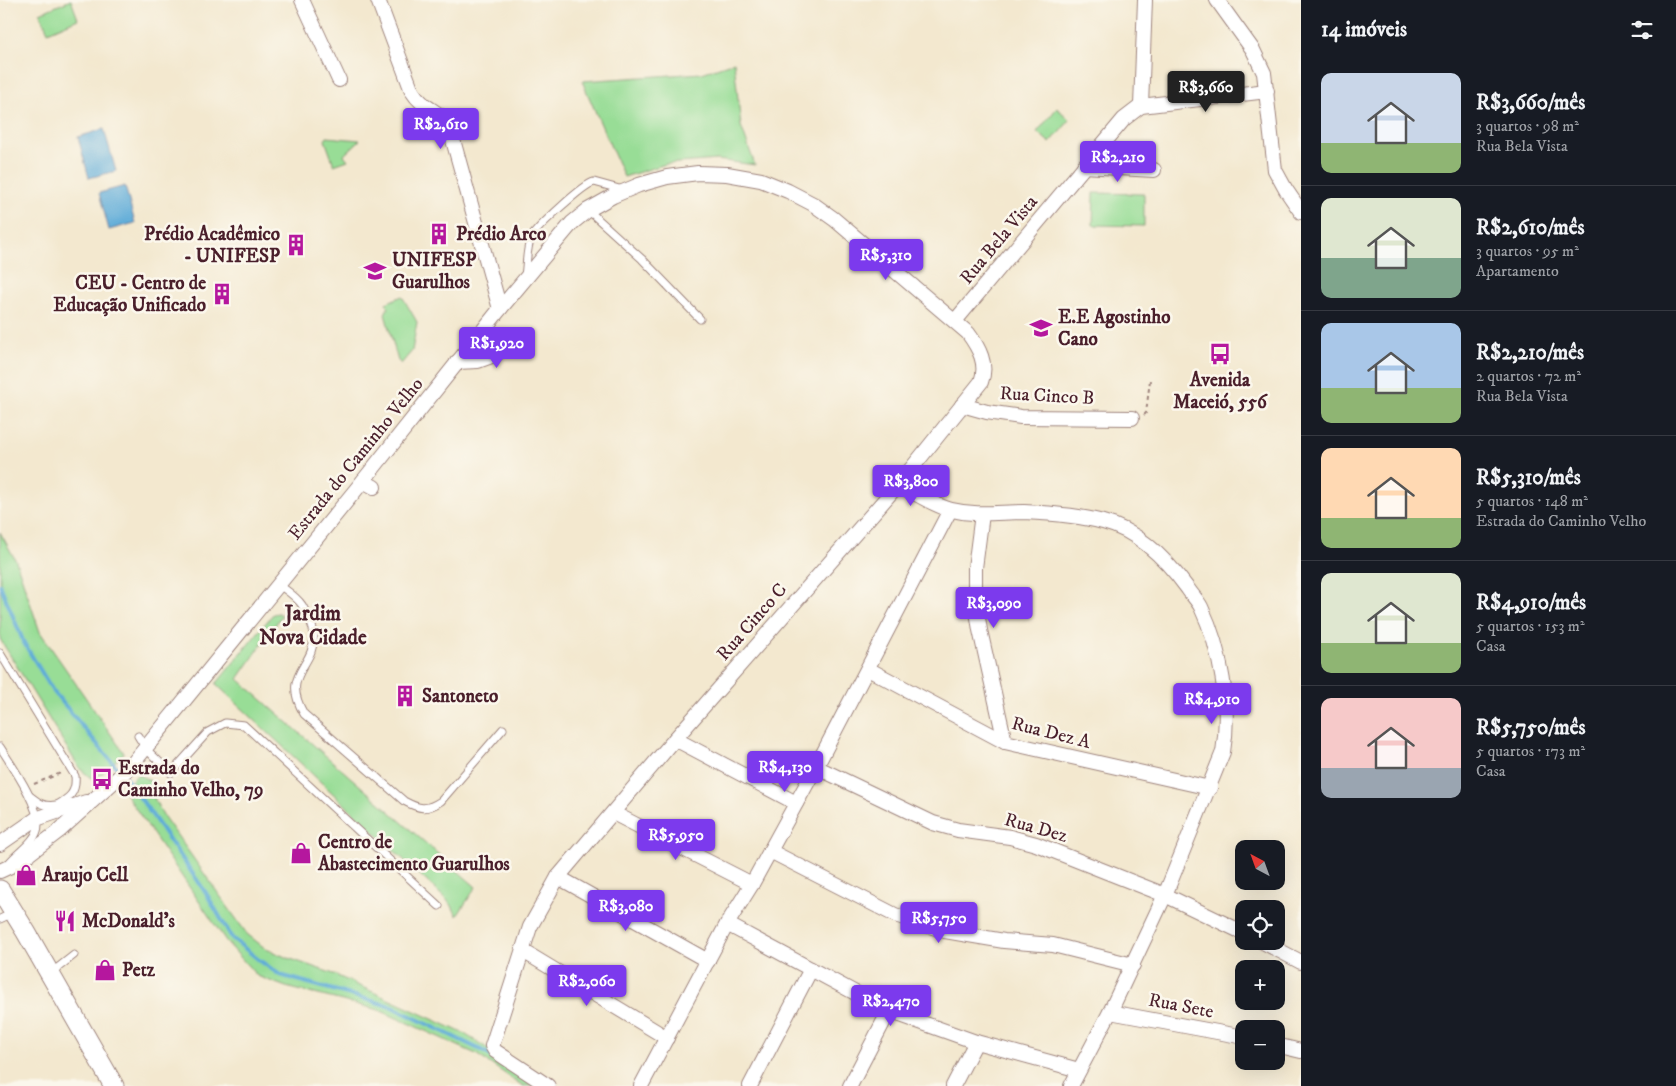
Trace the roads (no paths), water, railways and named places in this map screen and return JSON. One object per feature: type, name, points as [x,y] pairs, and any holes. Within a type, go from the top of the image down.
[{"type":"main road","points":[[0,890],[7,916],[50,974],[114,1086]]},
{"type":"street","points":[[302,0],[339,80]]},
{"type":"street","points":[[378,0],[415,96],[418,101],[438,112],[448,122],[500,309]]},
{"type":"street","points":[[1144,0],[1141,106],[1267,91]]},
{"type":"street","points":[[1218,0],[1253,50],[1264,73],[1274,170],[1301,212]]},
{"type":"street","name":"Rua Bela Vista","points":[[955,322],[1124,119],[1141,106]]},
{"type":"street","points":[[1084,166],[1154,170]]},
{"type":"street","name":"Estrada do Caminho Velho","points":[[2,870],[16,863],[59,831],[130,767],[278,584],[369,484],[457,362],[525,279],[572,224],[588,210],[612,196],[639,184],[667,177],[698,173],[727,174],[761,180],[813,204],[834,219],[955,322]]},
{"type":"street","name":"Rua Cinco C","points":[[548,1086],[495,1051],[492,1046],[530,927],[558,877],[675,739],[902,479],[981,382],[984,373],[984,363],[977,345],[968,333],[955,322]]},
{"type":"street","points":[[457,362],[478,361],[525,337]]},
{"type":"street","name":"Rua Cinco B","points":[[962,405],[987,412],[1021,417],[1132,418]]},
{"type":"street","points":[[902,479],[907,489],[950,510],[982,514],[1024,512],[1103,522],[1127,531],[1147,544],[1166,562],[1200,606],[1211,632],[1222,675],[1227,731],[1224,752],[1165,896],[1133,966],[1071,1086]]},
{"type":"street","points":[[641,1086],[727,924],[752,884],[816,767],[950,510]]},
{"type":"street","points":[[982,514],[975,568],[975,599],[1005,742]]},
{"type":"street","name":"Rua Dez A","points":[[868,669],[1005,742],[1210,788]]},
{"type":"street","points":[[675,739],[796,802]]},
{"type":"street","name":"Rua Dez","points":[[816,767],[932,823],[958,830],[1010,837],[1036,844],[1165,896],[1235,929]]},
{"type":"street","name":"Estrada do Caminho Velho","points":[[0,844],[36,818],[92,800]]},
{"type":"street","points":[[614,813],[752,884]]},
{"type":"street","points":[[770,851],[895,915],[937,928],[1004,941],[1053,945],[1133,966]]},
{"type":"street","points":[[558,877],[708,961]]},
{"type":"street","points":[[727,924],[889,1011],[976,1042],[1079,1070]]},
{"type":"street","points":[[1278,950],[1301,962]]},
{"type":"street","points":[[523,951],[667,1038]]},
{"type":"street","points":[[750,1086],[812,969]]},
{"type":"street","points":[[850,1086],[889,1011]]},
{"type":"street","name":"Rua Sete","points":[[1110,1012],[1235,1035]]},
{"type":"street","points":[[953,1086],[976,1042]]},
{"type":"street","points":[[1285,1047],[1301,1051]]},
{"type":"lane","points":[[525,279],[529,245],[532,236],[575,194],[594,182],[625,190]]},
{"type":"lane","points":[[588,210],[642,259],[700,319]]},
{"type":"lane","points":[[278,584],[301,603],[314,634],[310,651],[298,676],[294,691],[297,702],[304,714],[404,801],[420,808],[430,808],[441,801],[503,729]]},
{"type":"lane","points":[[0,653],[75,776],[76,784],[73,792],[67,799],[36,818]]},
{"type":"lane","points":[[138,736],[146,749],[170,773],[208,732],[225,723],[244,725],[439,906]]},
{"type":"lane","points":[[0,747],[30,796],[38,829],[34,836],[2,870]]},
{"type":"lane","points":[[30,796],[40,804],[48,806],[56,805],[67,799]]},
{"type":"lane","points":[[50,974],[74,955]]},
{"type":"water","points":[[104,129],[116,171],[89,178],[78,137]]},
{"type":"water","points":[[125,186],[135,223],[109,230],[99,193]]},
{"type":"waterway","points":[[0,585],[24,643],[53,691],[132,786],[206,893],[232,938],[280,975],[390,1006],[493,1057]]},
{"type":"place","name":"Prédio Arco","points":[[439,234]]},
{"type":"place","name":"Prédio Acadêmico - UNIFESP","points":[[296,245]]},
{"type":"place","name":"UNIFESP Guarulhos","points":[[375,271]]},
{"type":"place","name":"CEU - Centro de Educação Unificado","points":[[222,294]]},
{"type":"place","name":"E.E Agostinho Cano","points":[[1041,328]]},
{"type":"place","name":"Avenida Maceió, 556","points":[[1220,354]]},
{"type":"place","name":"Santoneto","points":[[405,696]]},
{"type":"place","name":"Estrada do Caminho Velho, 79","points":[[102,779]]},
{"type":"place","name":"Centro de Abastecimento Guarulhos","points":[[301,853]]},
{"type":"place","name":"Araujo Cell","points":[[26,875]]},
{"type":"place","name":"McDonald's","points":[[65,921]]},
{"type":"place","name":"Petz","points":[[105,970]]},
{"type":"district","name":"Jardim Nova Cidade","points":[[313,626]]}]
